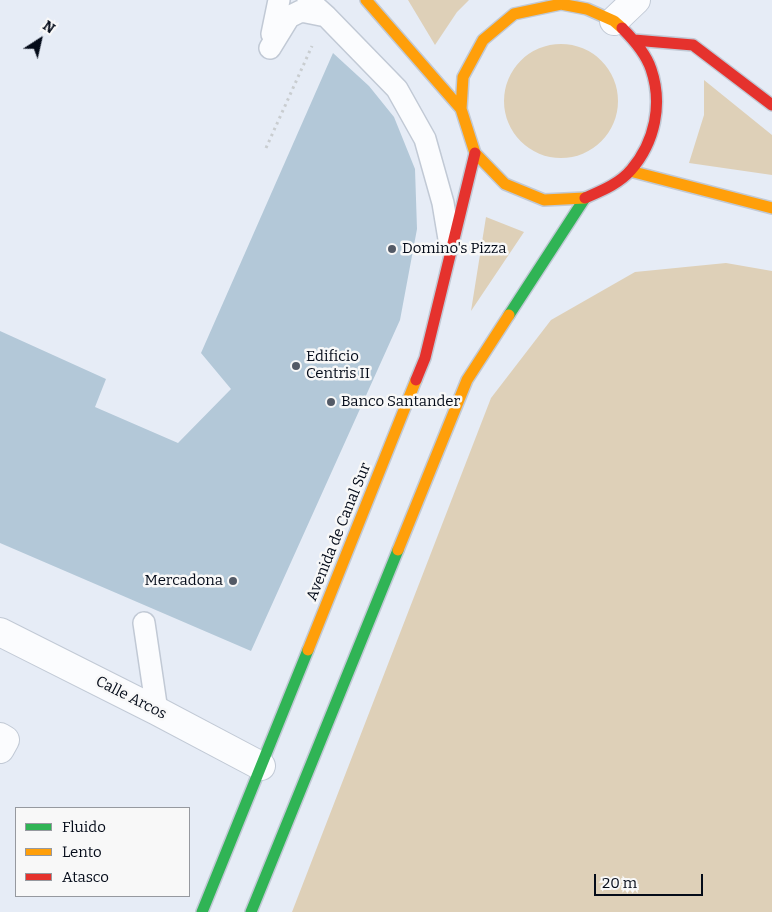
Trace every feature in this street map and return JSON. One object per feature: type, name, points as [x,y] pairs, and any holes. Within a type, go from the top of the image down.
[{"type":"main road","points":[[364,2],[461,109]]},
{"type":"main road","points":[[557,2],[587,8],[614,21],[634,40],[651,67],[657,94],[656,120],[646,149],[630,171],[611,186],[585,198],[544,200],[505,184],[474,153],[461,109],[463,77],[482,40],[514,14],[557,2]]},
{"type":"main road","points":[[634,40],[693,45],[772,105]]},
{"type":"main road","name":"Avenida de Canal Sur","points":[[202,912],[425,358],[474,153]]},
{"type":"main road","points":[[630,171],[772,208]]},
{"type":"main road","points":[[250,912],[467,380],[585,198]]},
{"type":"street","points":[[614,21],[636,0]]},
{"type":"street","name":"Calle Arcos","points":[[0,632],[261,766]]},
{"type":"lane","points":[[280,0],[270,48],[289,17],[301,11],[326,16]]},
{"type":"lane","points":[[308,0],[397,89],[425,139],[443,202],[451,250]]},
{"type":"lane","points":[[144,623],[157,711]]},
{"type":"path","points":[[266,148],[301,70]]},
{"type":"shaded area","points":[[408,0],[469,0],[457,12],[435,45]]},
{"type":"shaded area","points":[[561,44],[583,49],[601,61],[613,79],[618,101],[613,123],[601,141],[583,153],[561,158],[539,153],[521,141],[509,123],[504,101],[509,79],[521,61],[539,49]]},
{"type":"shaded area","points":[[704,80],[772,135],[772,175],[689,163],[704,115]]},
{"type":"shaded area","points":[[486,217],[524,232],[471,311]]},
{"type":"shaded area","points":[[726,263],[772,271],[772,912],[292,912],[491,398],[551,320],[635,272]]},
{"type":"building","name":"Edificio Centris II","points":[[333,53],[369,86],[394,117],[415,169],[417,229],[400,320],[251,651],[0,543],[0,331],[106,379],[95,407],[178,443],[231,389],[201,353]]},
{"type":"traffic: fast","points":[[509,315],[585,198]]},
{"type":"traffic: fast","points":[[251,912],[398,550]]},
{"type":"traffic: fast","points":[[202,912],[308,650]]},
{"type":"traffic: slow","points":[[366,0],[461,109],[475,153],[505,184],[544,200],[585,198]]},
{"type":"traffic: slow","points":[[461,109],[463,77],[483,40],[514,14],[561,4],[587,9],[614,21],[622,28]]},
{"type":"traffic: slow","points":[[630,171],[772,208]]},
{"type":"traffic: slow","points":[[398,550],[467,380],[509,315]]},
{"type":"traffic: slow","points":[[308,650],[416,380]]},
{"type":"traffic: jam","points":[[585,198],[615,183],[631,170],[646,147],[654,122],[656,109],[655,82],[649,63],[643,52],[622,28]]},
{"type":"traffic: jam","points":[[634,40],[693,45],[772,105]]},
{"type":"traffic: jam","points":[[416,380],[425,358],[475,153]]},
{"type":"place","name":"Domino's Pizza","points":[[392,249]]},
{"type":"place","name":"Edificio Centris II","points":[[296,366]]},
{"type":"place","name":"Banco Santander","points":[[331,402]]},
{"type":"place","name":"Mercadona","points":[[233,581]]}]
